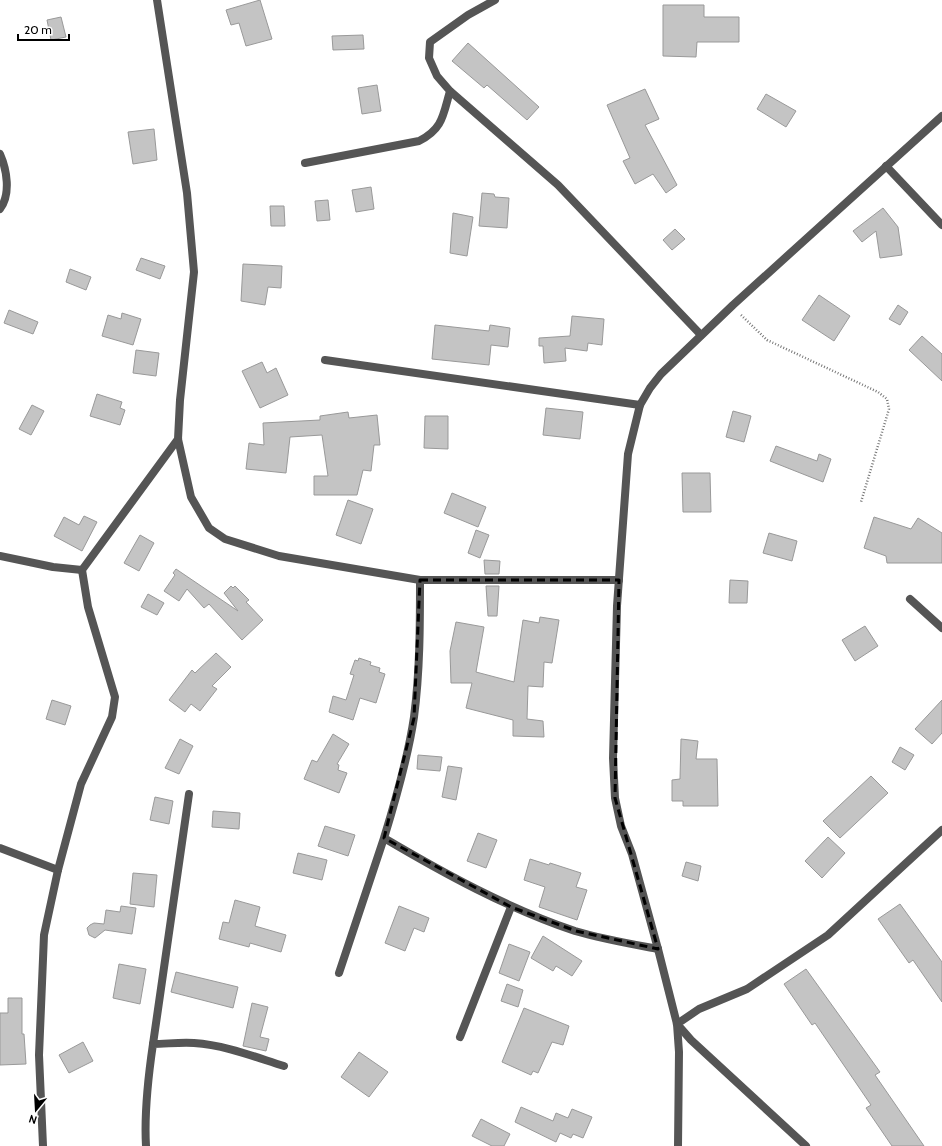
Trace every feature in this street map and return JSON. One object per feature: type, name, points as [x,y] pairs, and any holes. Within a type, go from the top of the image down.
[{"type":"street","points":[[157,0],[187,193],[194,272],[180,400],[178,439],[191,497],[209,528],[225,539],[280,556],[420,580],[619,580]]},
{"type":"street","points":[[496,0],[468,15],[430,42],[429,58],[437,76],[450,91],[558,185],[701,335]]},
{"type":"street","points":[[305,163],[419,141],[432,135],[440,125],[450,91]]},
{"type":"street","points":[[679,1146],[679,1052],[677,1024],[632,854],[621,826],[615,798],[613,758],[619,580],[628,454],[640,405],[650,388],[661,374],[701,335],[942,116]]},
{"type":"street","points":[[0,154],[3,161],[7,186],[3,206],[0,209]]},
{"type":"street","points":[[886,166],[942,225]]},
{"type":"street","points":[[325,360],[640,405]]},
{"type":"street","points":[[43,1146],[39,1055],[44,935],[58,870],[81,784],[112,717],[115,697],[88,607],[82,570],[178,439]]},
{"type":"street","points":[[0,556],[53,567],[82,570]]},
{"type":"street","points":[[339,973],[394,805],[414,718],[418,681],[420,580]]},
{"type":"street","points":[[910,599],[942,628]]},
{"type":"street","points":[[146,1146],[145,1123],[147,1090],[190,794]]},
{"type":"street","points":[[677,1024],[699,1009],[747,989],[828,935],[942,830]]},
{"type":"street","points":[[384,838],[455,879],[511,907],[576,931],[614,941],[658,949]]},
{"type":"street","points":[[0,848],[58,870]]},
{"type":"street","points":[[460,1037],[511,907]]},
{"type":"street","points":[[677,1024],[690,1040],[806,1146]]},
{"type":"street","points":[[153,1044],[194,1043],[232,1050],[284,1066]]},
{"type":"path","points":[[733,305],[767,340],[878,392],[887,399],[889,409],[861,502]]},
{"type":"highlighted area","points":[[420,580],[619,580],[615,798],[658,949],[576,931],[511,907],[384,838],[414,718]]},
{"type":"building","points":[[260,0],[272,39],[246,46],[239,23],[231,25],[226,10]]},
{"type":"building","points":[[663,5],[704,5],[704,17],[739,17],[739,42],[697,42],[696,57],[663,56]]},
{"type":"building","points":[[61,17],[66,37],[51,40],[47,20]]},
{"type":"building","points":[[363,35],[364,49],[333,50],[332,36]]},
{"type":"building","points":[[468,43],[539,107],[527,120],[487,85],[484,88],[452,61]]},
{"type":"building","points":[[377,85],[381,111],[362,114],[358,88]]},
{"type":"building","points":[[645,89],[659,119],[645,125],[677,185],[666,193],[653,174],[635,184],[623,161],[630,158],[607,105]]},
{"type":"building","points":[[766,94],[796,111],[786,127],[757,109]]},
{"type":"building","points":[[154,129],[157,160],[133,164],[128,132]]},
{"type":"building","points":[[371,187],[374,209],[356,212],[352,190]]},
{"type":"building","points":[[482,193],[494,194],[495,197],[509,198],[507,228],[479,226]]},
{"type":"building","points":[[328,200],[330,220],[317,221],[315,201]]},
{"type":"building","points":[[270,206],[284,206],[285,226],[271,226]]},
{"type":"building","points":[[883,208],[898,227],[902,255],[880,258],[876,231],[862,242],[853,231]]},
{"type":"building","points":[[453,213],[473,217],[467,256],[450,253]]},
{"type":"building","points":[[675,229],[685,239],[672,250],[663,240]]},
{"type":"building","points":[[141,258],[165,266],[160,279],[136,270]]},
{"type":"building","points":[[243,264],[282,266],[281,288],[268,287],[265,305],[241,301]]},
{"type":"building","points":[[70,269],[91,277],[86,290],[66,282]]},
{"type":"building","points":[[819,295],[850,316],[834,341],[802,320]]},
{"type":"building","points":[[898,305],[908,312],[900,325],[889,319]]},
{"type":"building","points":[[9,310],[38,322],[33,334],[4,323]]},
{"type":"building","points":[[122,313],[141,319],[133,345],[102,336],[108,315],[121,319]]},
{"type":"building","points":[[572,316],[604,319],[602,345],[588,343],[587,351],[565,348],[566,361],[544,363],[543,346],[539,346],[539,338],[570,336]]},
{"type":"building","points":[[435,325],[489,331],[490,325],[510,328],[508,347],[491,345],[489,365],[432,359]]},
{"type":"building","points":[[922,336],[942,354],[942,381],[909,350]]},
{"type":"building","points":[[136,350],[159,353],[156,376],[133,373]]},
{"type":"building","points":[[262,362],[267,373],[276,368],[288,395],[260,408],[242,371]]},
{"type":"building","points":[[97,394],[122,402],[120,408],[125,410],[120,425],[90,416]]},
{"type":"building","points":[[32,405],[44,411],[31,435],[19,429]]},
{"type":"building","points":[[546,408],[583,412],[580,439],[543,435]]},
{"type":"building","points":[[733,411],[751,416],[744,442],[726,437]]},
{"type":"building","points":[[348,412],[349,418],[377,415],[380,445],[374,445],[371,471],[363,470],[357,495],[314,495],[314,476],[328,476],[322,435],[290,437],[286,473],[246,469],[249,443],[264,445],[263,423],[320,420],[320,416]]},
{"type":"building","points":[[425,416],[448,416],[448,449],[424,448]]},
{"type":"building","points":[[776,446],[817,461],[819,454],[831,459],[823,482],[770,461]]},
{"type":"building","points":[[682,473],[710,473],[711,512],[683,512]]},
{"type":"building","points":[[452,493],[486,507],[478,527],[444,513]]},
{"type":"building","points":[[348,500],[373,509],[361,544],[336,535]]},
{"type":"building","points":[[84,516],[97,522],[82,551],[54,536],[64,517],[79,525]]},
{"type":"building","points":[[874,517],[911,529],[918,518],[942,533],[942,563],[887,563],[886,556],[864,548]]},
{"type":"building","points":[[476,530],[489,535],[480,558],[468,553]]},
{"type":"building","points":[[769,533],[797,541],[792,561],[763,553]]},
{"type":"building","points":[[140,535],[154,543],[139,571],[124,563]]},
{"type":"building","points":[[484,560],[500,561],[499,574],[485,574]]},
{"type":"building","points":[[176,569],[238,611],[224,593],[231,586],[233,588],[235,586],[249,600],[246,602],[263,620],[242,640],[209,604],[204,608],[187,589],[179,601],[164,591],[175,575],[173,573]]},
{"type":"building","points":[[730,580],[748,581],[747,603],[729,603]]},
{"type":"building","points":[[486,586],[499,586],[497,616],[488,616]]},
{"type":"building","points":[[148,594],[164,603],[157,615],[141,607]]},
{"type":"building","points":[[540,617],[559,620],[552,663],[544,662],[543,687],[528,686],[527,719],[543,721],[544,737],[513,736],[513,720],[466,708],[472,683],[451,683],[450,651],[456,622],[484,627],[476,672],[514,682],[523,620],[539,623]]},
{"type":"building","points":[[865,626],[878,646],[855,661],[842,640]]},
{"type":"building","points":[[216,653],[231,667],[212,686],[217,689],[200,711],[191,704],[185,712],[169,700],[192,670],[195,673]]},
{"type":"building","points":[[359,658],[371,662],[370,665],[380,668],[379,672],[385,674],[376,703],[360,698],[353,720],[329,712],[333,696],[346,700],[354,675],[350,674],[355,660],[358,661]]},
{"type":"building","points":[[52,700],[71,706],[65,725],[46,719]]},
{"type":"building","points":[[942,700],[942,733],[932,744],[915,729]]},
{"type":"building","points":[[333,734],[349,744],[337,764],[339,765],[338,770],[347,773],[339,793],[304,779],[312,760],[317,762]]},
{"type":"building","points":[[180,739],[193,746],[179,774],[165,768]]},
{"type":"building","points":[[681,739],[698,741],[696,759],[717,759],[718,806],[683,806],[683,801],[672,801],[672,780],[680,779]]},
{"type":"building","points":[[900,747],[914,755],[905,770],[892,762]]},
{"type":"building","points":[[418,755],[442,757],[440,771],[417,769]]},
{"type":"building","points":[[448,766],[462,768],[456,800],[442,797]]},
{"type":"building","points":[[871,776],[888,793],[840,838],[823,821]]},
{"type":"building","points":[[155,797],[173,801],[169,824],[150,820]]},
{"type":"building","points":[[213,811],[240,813],[239,829],[212,827]]},
{"type":"building","points":[[325,826],[355,835],[348,856],[318,846]]},
{"type":"building","points":[[478,833],[497,840],[486,868],[467,861]]},
{"type":"building","points":[[828,837],[845,853],[822,878],[805,861]]},
{"type":"building","points":[[298,853],[327,860],[322,880],[293,873]]},
{"type":"building","points":[[530,859],[549,865],[550,863],[581,873],[576,887],[587,890],[577,920],[539,907],[545,887],[524,880]]},
{"type":"building","points":[[686,862],[701,866],[698,881],[682,876]]},
{"type":"building","points":[[133,873],[157,875],[154,907],[130,904]]},
{"type":"building","points":[[235,900],[260,907],[255,926],[286,935],[281,952],[250,943],[249,947],[219,939],[223,922],[229,923]]},
{"type":"building","points":[[900,904],[942,962],[942,1002],[913,960],[909,963],[878,919]]},
{"type":"building","points":[[121,906],[136,908],[132,934],[105,930],[95,938],[89,935],[87,928],[90,925],[94,923],[104,924],[106,910],[120,912]]},
{"type":"building","points":[[399,906],[429,918],[424,932],[414,928],[405,951],[385,943]]},
{"type":"building","points":[[543,936],[582,961],[572,976],[556,966],[553,971],[531,958]]},
{"type":"building","points":[[509,944],[530,952],[519,981],[499,973]]},
{"type":"building","points":[[119,964],[146,969],[140,1004],[113,998]]},
{"type":"building","points":[[806,969],[880,1072],[875,1075],[924,1146],[892,1146],[866,1108],[871,1105],[815,1023],[812,1025],[784,984]]},
{"type":"building","points":[[176,972],[238,987],[233,1008],[171,992]]},
{"type":"building","points":[[507,984],[523,990],[518,1007],[501,1001]]},
{"type":"building","points":[[8,998],[22,998],[22,1034],[24,1034],[26,1064],[0,1065],[0,1013],[8,1013]]},
{"type":"building","points":[[252,1003],[268,1007],[260,1037],[269,1039],[266,1051],[243,1046]]},
{"type":"building","points":[[524,1008],[569,1026],[563,1045],[552,1042],[538,1073],[533,1071],[531,1075],[502,1062]]},
{"type":"building","points":[[83,1042],[93,1061],[69,1073],[59,1055]]},
{"type":"building","points":[[359,1052],[388,1072],[369,1097],[341,1077]]},
{"type":"building","points":[[521,1107],[553,1121],[556,1113],[568,1118],[572,1109],[592,1117],[583,1138],[573,1134],[571,1138],[560,1133],[556,1142],[515,1122]]},
{"type":"building","points":[[481,1119],[510,1134],[504,1146],[492,1146],[472,1136]]}]
